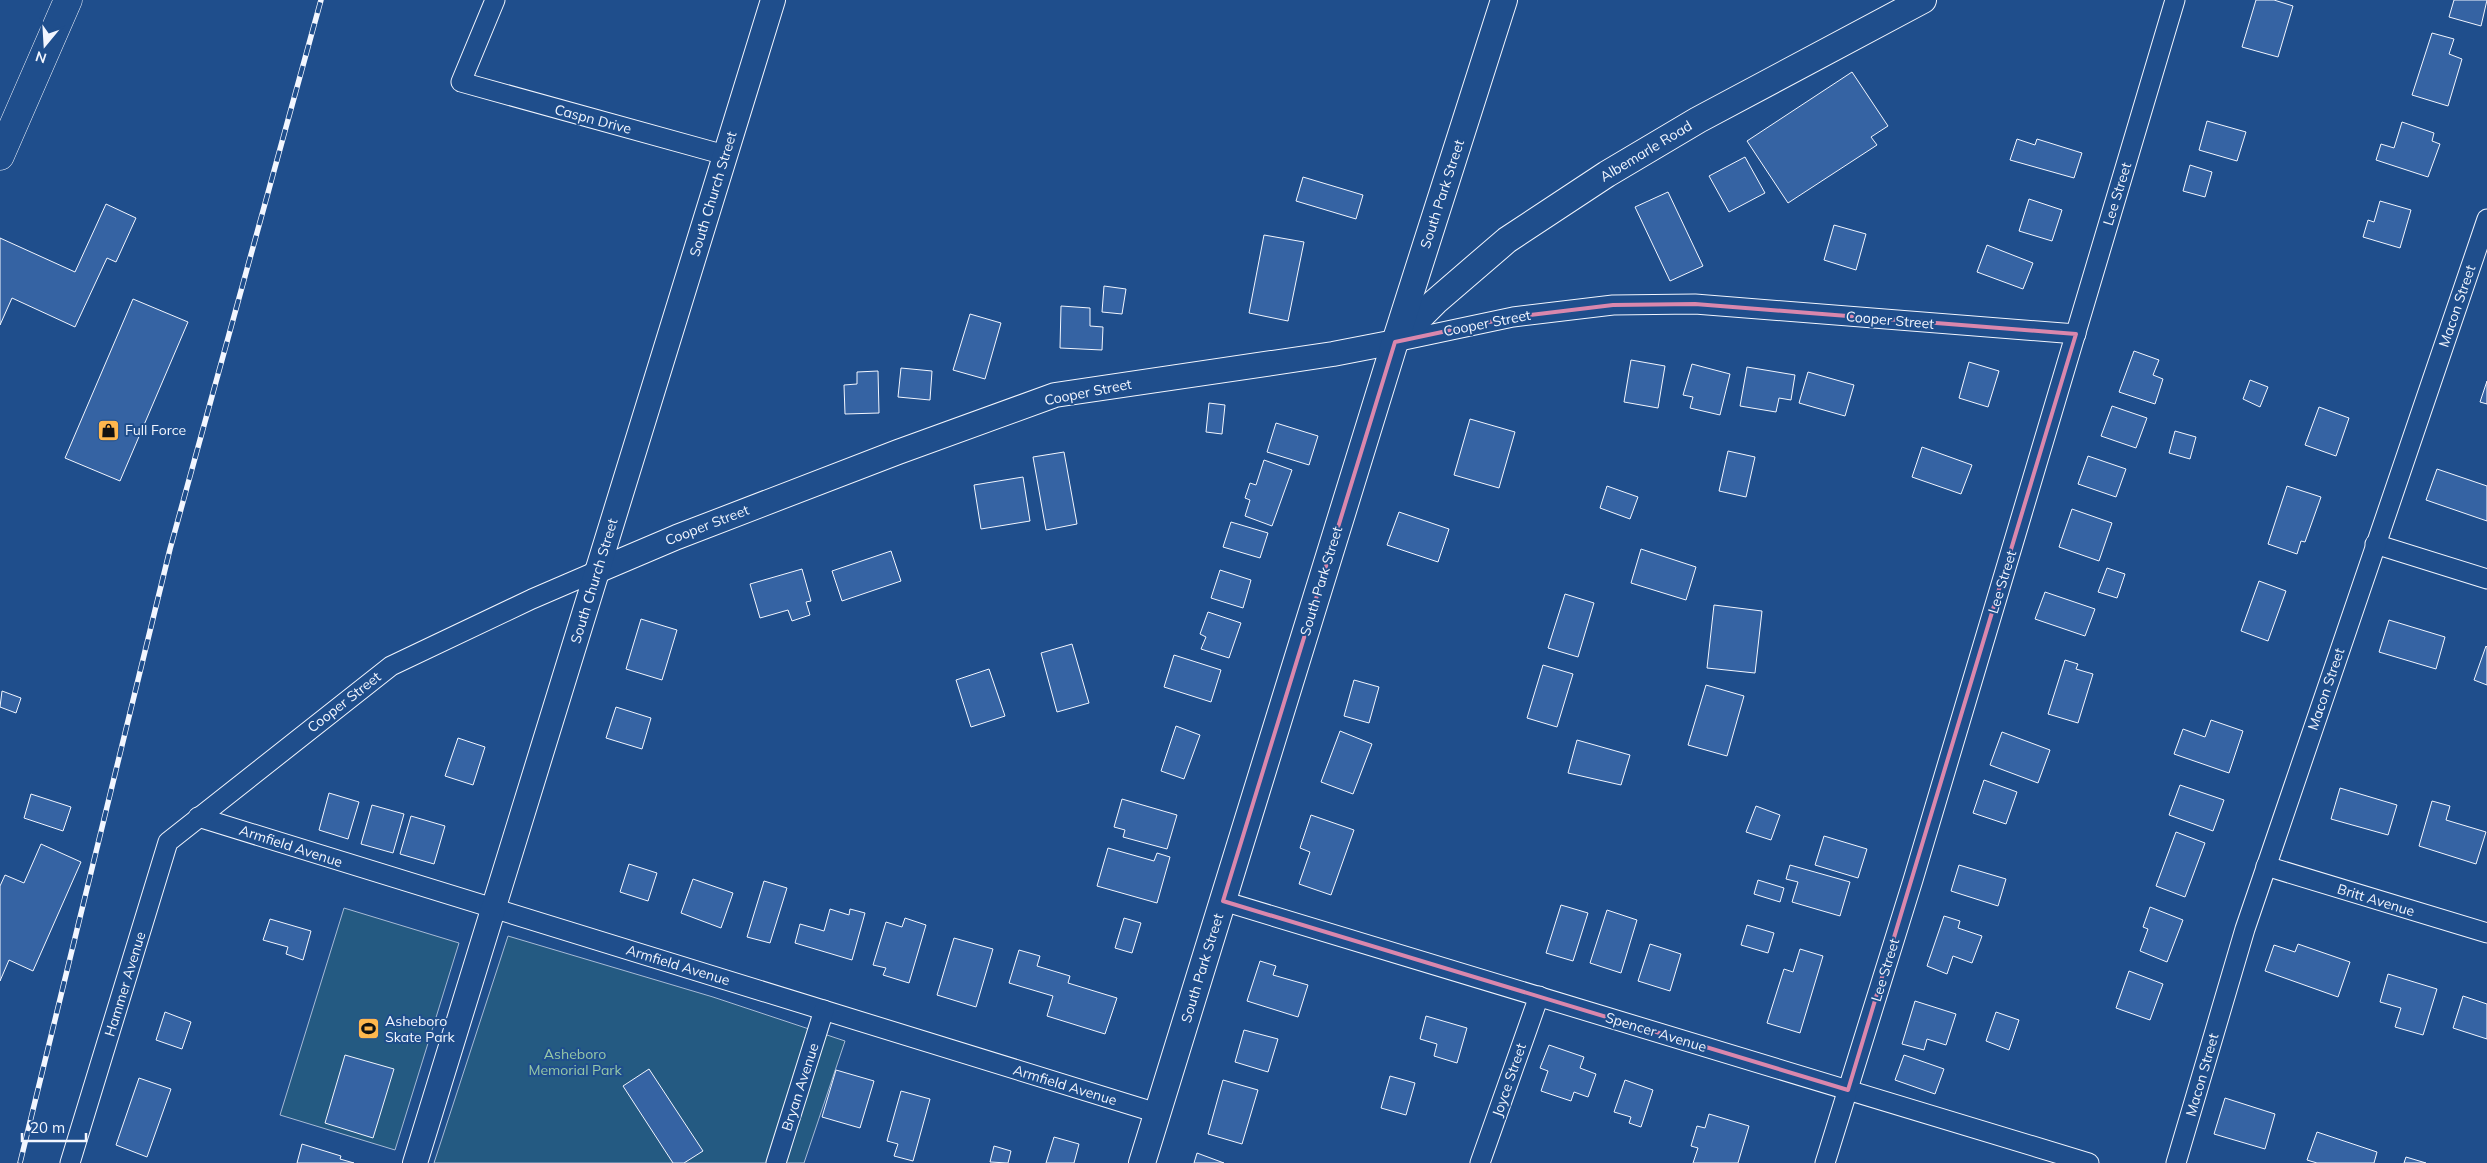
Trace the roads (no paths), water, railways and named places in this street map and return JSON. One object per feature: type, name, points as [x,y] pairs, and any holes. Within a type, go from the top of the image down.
[{"type":"main road","points":[[0,156],[68,0]]},
{"type":"main road","name":"South Park Street","points":[[1142,1163],[1395,342],[1504,0]]},
{"type":"main road","name":"Albemarle Road","points":[[1395,342],[1435,302],[1507,240],[1606,174],[1698,120],[1923,0]]},
{"type":"street","name":"Caspn Drive","points":[[495,0],[461,82],[725,155]]},
{"type":"street","name":"South Church Street","points":[[415,1163],[773,0]]},
{"type":"street","name":"Lee Street","points":[[1825,1163],[1913,880],[2175,0]]},
{"type":"street","name":"Macon Street","points":[[2176,1163],[2245,929],[2487,219]]},
{"type":"street","name":"Cooper Street","points":[[198,817],[391,666],[532,599],[677,537],[880,459],[1055,395],[1333,354],[1513,317],[1613,305],[1695,304],[2076,334]]},
{"type":"street","points":[[2375,544],[2487,579]]},
{"type":"street","name":"Armfield Avenue","points":[[198,817],[1157,1114]]},
{"type":"street","name":"Hammer Avenue","points":[[70,1163],[168,842],[198,817]]},
{"type":"street","name":"Britt Avenue","points":[[2266,866],[2487,933]]},
{"type":"street","name":"Spencer Avenue","points":[[1223,901],[2089,1163]]},
{"type":"street","name":"Joyce Street","points":[[1480,1163],[1538,996]]},
{"type":"street","name":"Bryan Avenue","points":[[776,1163],[824,1010]]},
{"type":"railway","points":[[20,1163],[170,549],[321,0]]},
{"type":"place","name":"Full Force","points":[[109,430]]},
{"type":"place","name":"Asheboro Skate Park","points":[[369,1029]]},
{"type":"park label","name":"Asheboro Memorial Park","points":[[575,1062]]}]
